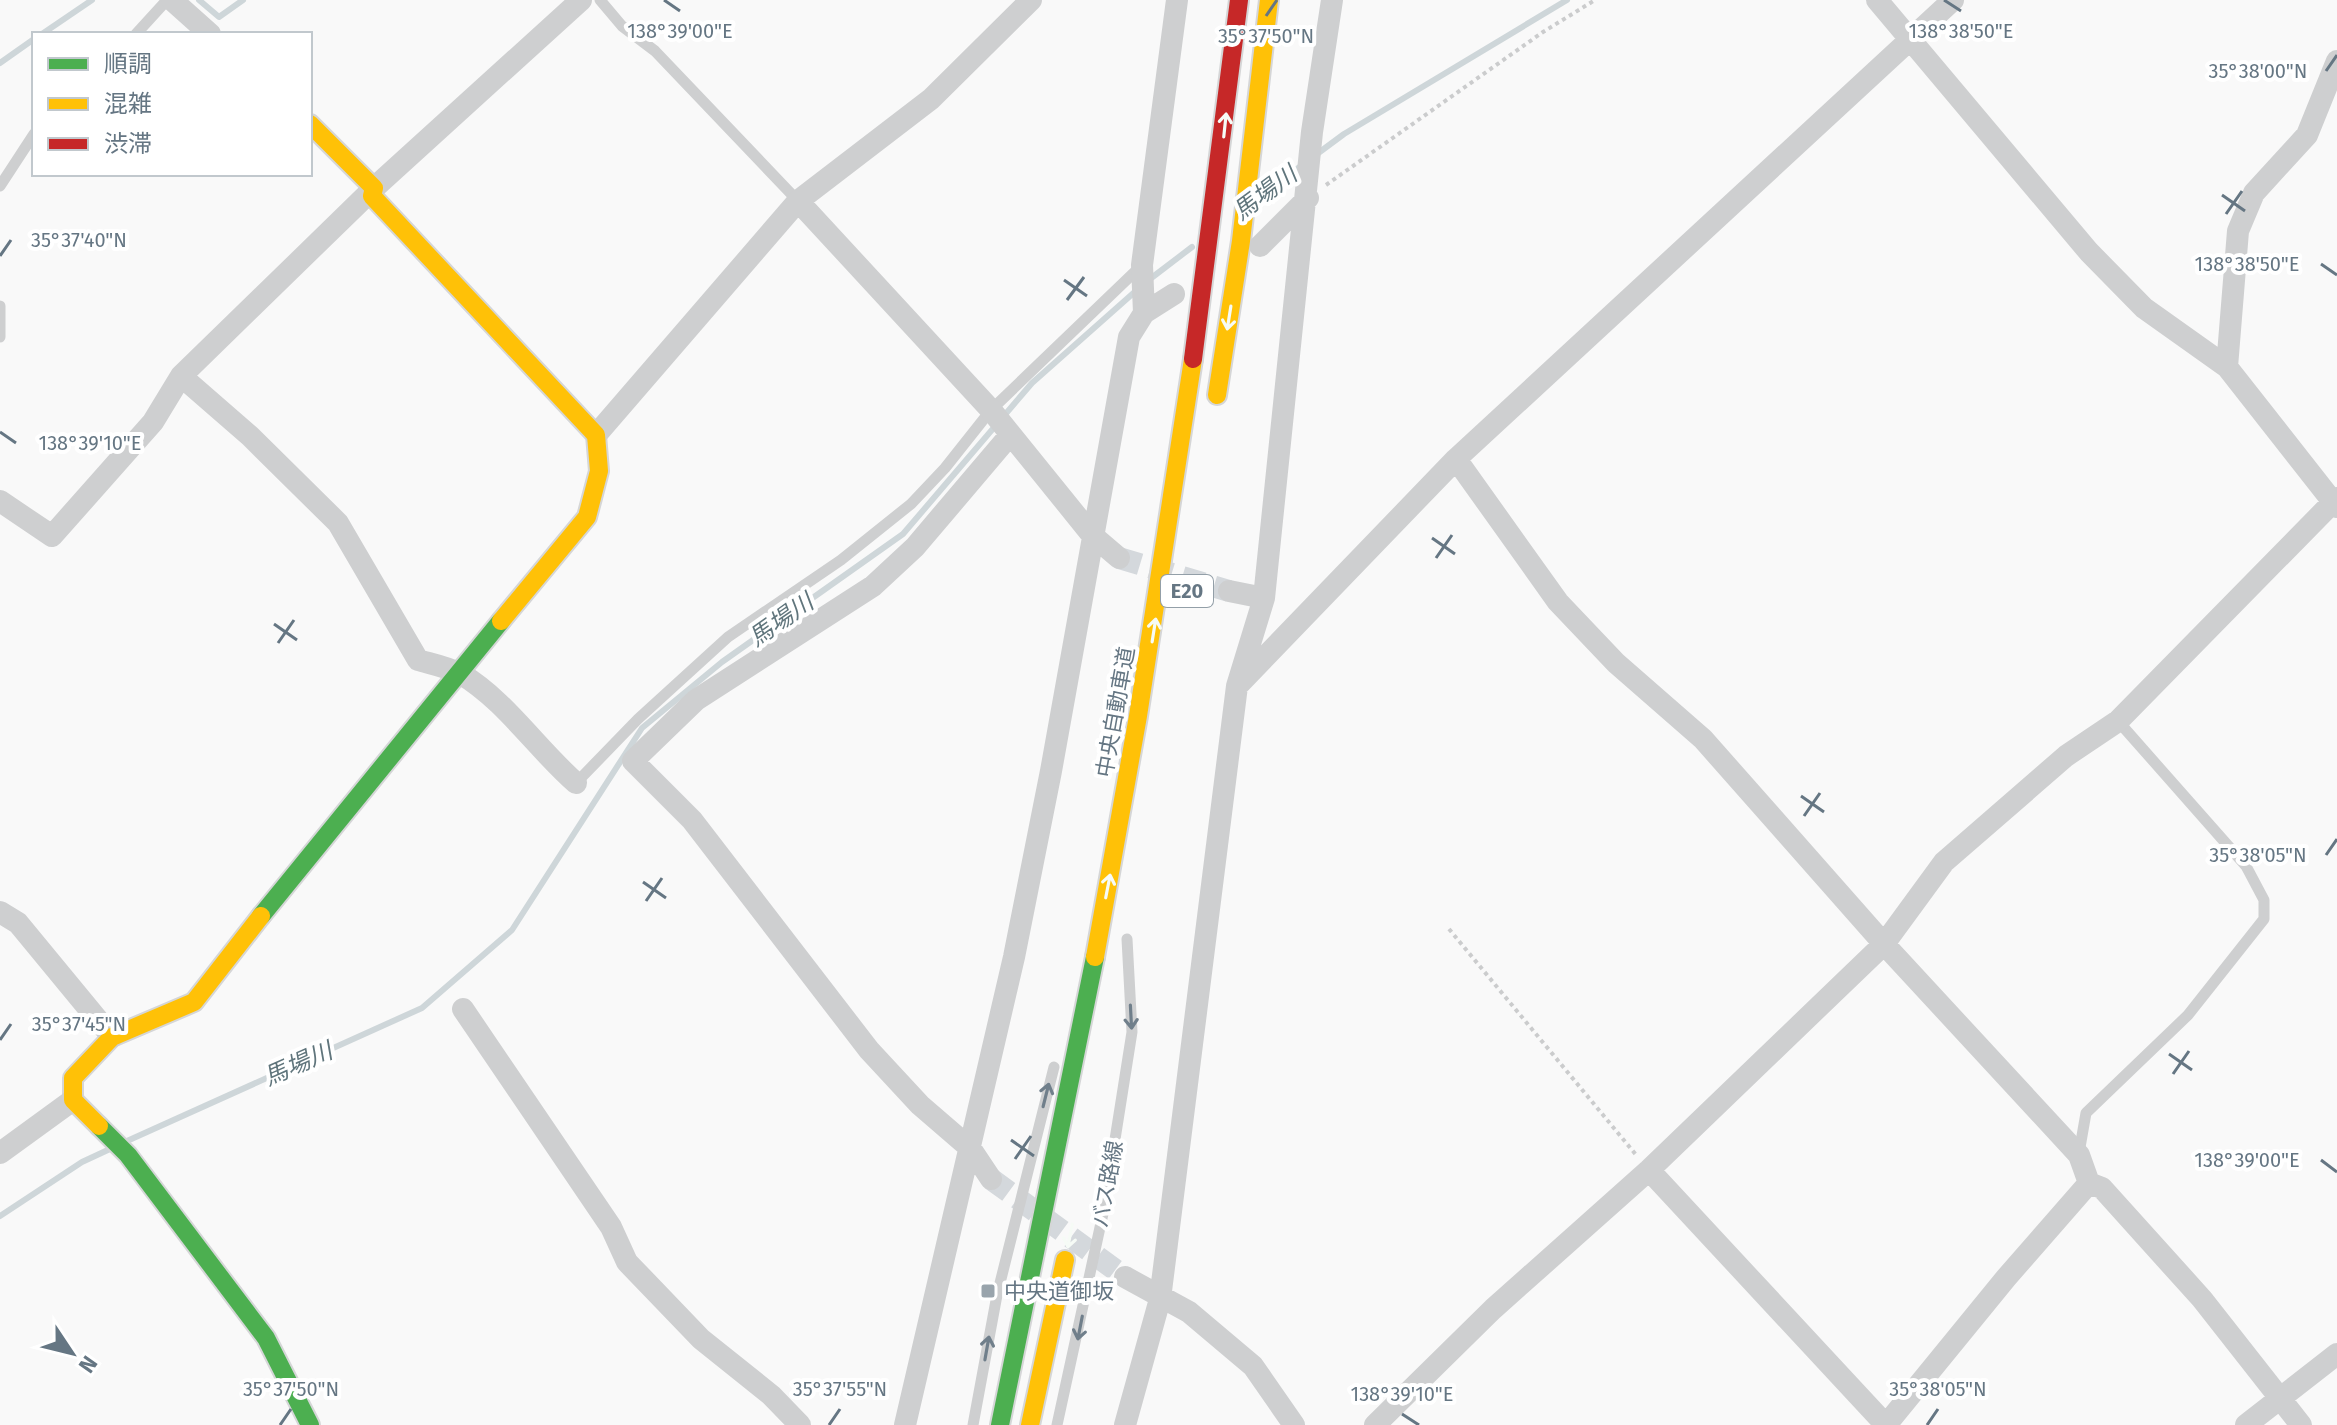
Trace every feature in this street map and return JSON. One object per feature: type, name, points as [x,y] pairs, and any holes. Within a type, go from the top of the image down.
[{"type":"main road","name":"中央自動車道","points":[[1000,1425],[1053,1179],[1163,571],[1216,203],[1239,0]]},
{"type":"main road","points":[[1215,412],[1251,244],[1248,181],[1269,0]]},
{"type":"main road","points":[[310,1425],[266,1338],[128,1155],[73,1100],[73,1078],[112,1037],[194,1002],[318,842],[587,517],[599,471],[596,435],[372,196],[374,188],[312,126]]},
{"type":"main road","points":[[1112,1013],[1128,932]]},
{"type":"main road","points":[[1030,1425],[1070,1238]]},
{"type":"street","points":[[170,0],[208,32]]},
{"type":"street","points":[[0,501],[52,536],[153,422],[181,376],[374,188],[581,0]]},
{"type":"street","points":[[596,435],[798,201],[931,99],[1031,0]]},
{"type":"street","points":[[905,1425],[971,1149],[1048,787],[1129,337],[1143,306],[1142,269],[1177,0]]},
{"type":"street","points":[[1125,1425],[1160,1299],[1237,686],[1264,598],[1312,144],[1332,0]]},
{"type":"street","points":[[1375,1425],[1493,1309],[1649,1170],[1884,944],[1944,862],[2066,756],[2118,721],[2336,502],[2227,367],[2144,308],[2089,252],[1877,0]]},
{"type":"street","points":[[1237,686],[1456,459],[1953,0]]},
{"type":"street","points":[[2227,367],[2238,231],[2254,193],[2307,135],[2337,61]]},
{"type":"street","points":[[1251,244],[1308,198]]},
{"type":"street","points":[[798,201],[1000,422],[1092,535],[1119,558]]},
{"type":"street","points":[[1143,306],[1174,294]]},
{"type":"street","points":[[181,376],[250,436],[338,523],[418,660],[458,672],[486,691],[546,757],[576,783]]},
{"type":"street","points":[[991,1179],[971,1149],[920,1105],[869,1050],[692,820],[633,761],[688,690],[873,586],[915,547],[1000,422]]},
{"type":"street","points":[[1456,459],[1558,602],[1616,663],[1703,739],[1884,944],[2079,1155],[2089,1183],[2102,1188],[2202,1299],[2301,1425]]},
{"type":"street","points":[[1229,591],[1264,598]]},
{"type":"street","points":[[0,912],[18,923],[112,1037]]},
{"type":"street","points":[[463,1009],[611,1227],[627,1262],[701,1339],[771,1395],[800,1425]]},
{"type":"street","points":[[0,1153],[73,1100]]},
{"type":"street","points":[[1649,1170],[1885,1424],[2089,1183]]},
{"type":"street","points":[[1125,1277],[1160,1299],[1189,1312],[1253,1366],[1294,1425]]},
{"type":"street","points":[[2246,1425],[2337,1354]]},
{"type":"lane","points":[[138,32],[170,0]]},
{"type":"lane","points":[[600,0],[622,26],[655,51],[798,201]]},
{"type":"lane","points":[[0,186],[32,137]]},
{"type":"lane","points":[[576,783],[688,690],[728,637],[841,560],[900,514],[945,468],[1000,422],[1142,269]]},
{"type":"lane","points":[[0,306],[0,337]]},
{"type":"lane","points":[[2079,1155],[2086,1113],[2188,1015],[2264,919],[2264,900],[2246,866],[2118,721]]},
{"type":"lane","name":"バス路線","points":[[1057,1425],[1104,1209],[1132,1032],[1128,932]]},
{"type":"lane","points":[[1066,1030],[1094,963]]},
{"type":"lane","points":[[973,1425],[997,1295],[1056,1058]]},
{"type":"path","points":[[1308,198],[1543,32],[1595,0]]},
{"type":"path","points":[[1449,929],[1649,1170]]},
{"type":"waterway","points":[[45,32],[92,0]]},
{"type":"waterway","points":[[199,0],[219,17],[243,0]]},
{"type":"waterway","name":"馬場川","points":[[1317,154],[1344,134],[1567,0]]},
{"type":"waterway","points":[[0,63],[32,40]]},
{"type":"waterway","name":"馬場川","points":[[1262,195],[1301,166]]},
{"type":"waterway","name":"馬場川","points":[[1150,279],[1192,247]]},
{"type":"waterway","name":"馬場川","points":[[127,1141],[422,1008],[512,930],[642,728],[722,662],[903,534],[1032,383],[1138,289]]},
{"type":"waterway","name":"馬場川","points":[[0,1216],[82,1162],[110,1149]]},
{"type":"tunnel","points":[[1119,558],[1229,591]]},
{"type":"tunnel","points":[[991,1179],[1125,1277]]},
{"type":"traffic: fast","points":[[261,916],[501,621]]},
{"type":"traffic: fast","points":[[1000,1425],[1095,957]]},
{"type":"traffic: fast","points":[[99,1126],[128,1155],[266,1338],[310,1425]]},
{"type":"traffic: slow","points":[[1217,395],[1241,241],[1269,0]]},
{"type":"traffic: slow","points":[[312,126],[374,188],[372,196],[596,435],[599,471],[587,517],[501,621]]},
{"type":"traffic: slow","points":[[1095,957],[1138,716],[1193,359]]},
{"type":"traffic: slow","points":[[99,1126],[73,1100],[73,1078],[112,1037],[194,1002],[261,916]]},
{"type":"traffic: slow","points":[[1030,1425],[1065,1260]]},
{"type":"traffic: jam","points":[[1193,359],[1239,0]]},
{"type":"place","name":"中央道御坂","points":[[988,1291]]}]
